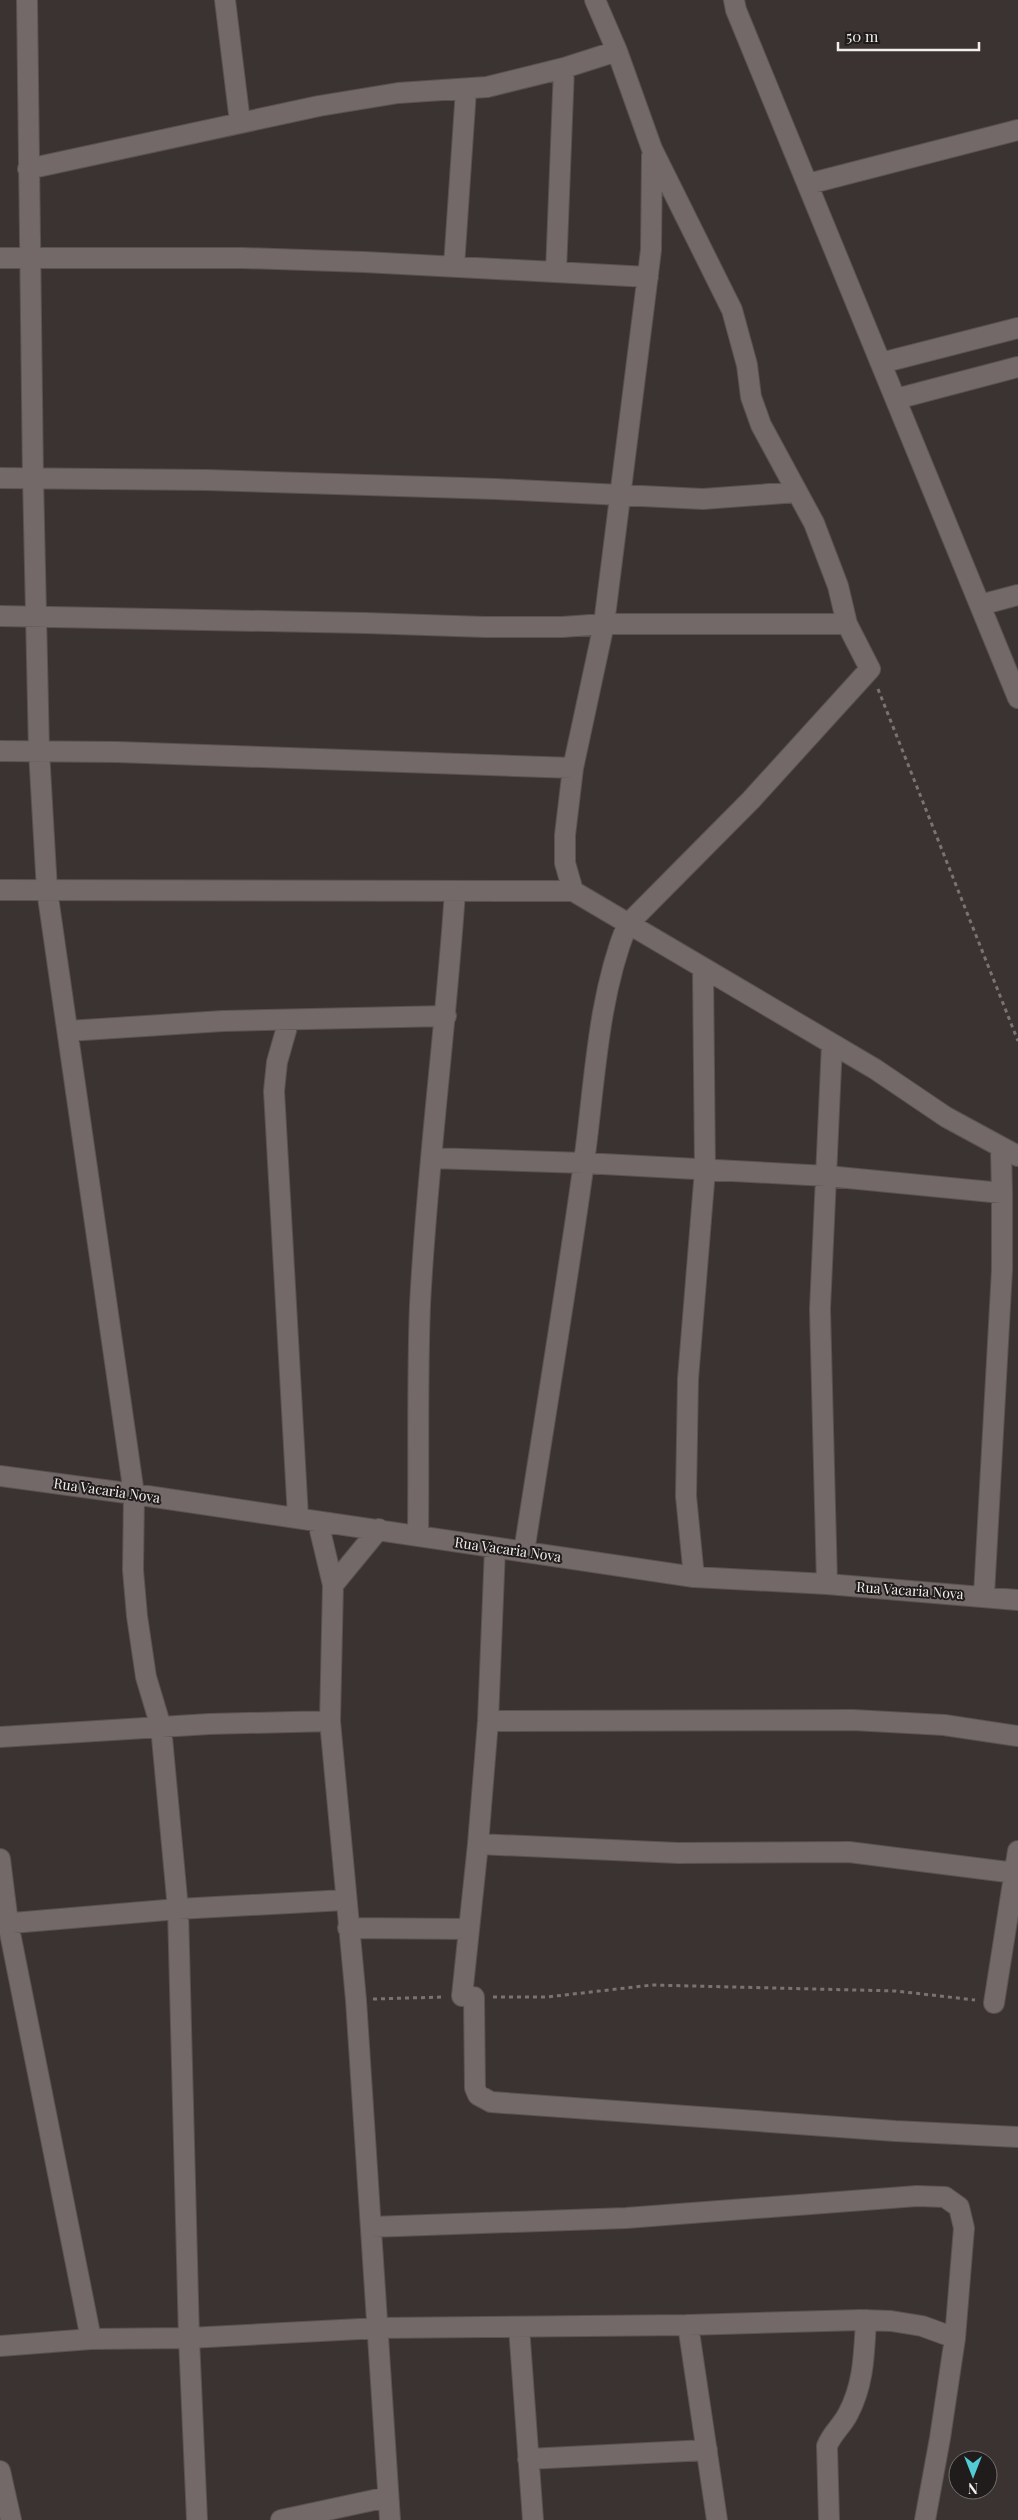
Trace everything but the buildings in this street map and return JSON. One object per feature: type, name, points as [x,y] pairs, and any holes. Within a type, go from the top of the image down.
[{"type":"street","points":[[27,0],[29,258],[39,751],[47,890],[134,1494],[133,1570],[138,1624],[146,1677],[161,1727],[178,1910],[189,2338],[197,2520]]},
{"type":"street","points":[[225,0],[240,122]]},
{"type":"street","points":[[524,1552],[584,1163],[605,999],[618,948],[627,925],[751,800],[870,669],[847,624],[838,586],[814,523],[771,446],[755,406],[747,365],[732,310],[652,149],[617,51],[595,0]]},
{"type":"street","points":[[734,0],[736,10],[1018,698]]},
{"type":"street","points":[[28,169],[240,122],[366,97],[438,90],[466,90],[514,81],[564,68],[617,51]]},
{"type":"street","points":[[556,272],[564,68]]},
{"type":"street","points":[[454,266],[466,90]]},
{"type":"street","points":[[808,184],[1018,130]]},
{"type":"street","points":[[573,892],[565,863],[565,835],[573,768],[604,624],[618,496],[651,250],[652,149]]},
{"type":"street","points":[[0,258],[244,258],[454,266],[648,277]]},
{"type":"street","points":[[881,363],[1018,328]]},
{"type":"street","points":[[896,399],[1018,367]]},
{"type":"street","points":[[0,478],[207,480],[496,489],[704,499],[797,492]]},
{"type":"street","points":[[980,605],[1018,595]]},
{"type":"street","points":[[0,616],[485,627],[562,627],[604,624],[847,624]]},
{"type":"street","points":[[0,751],[127,752],[573,768]]},
{"type":"street","points":[[0,890],[455,890],[573,892],[875,1069],[946,1117],[1010,1152],[1002,1192],[1002,1270],[984,1595]]},
{"type":"street","points":[[418,1536],[420,1305],[431,1158],[446,1016],[455,890]]},
{"type":"street","points":[[694,1577],[686,1496],[688,1379],[705,1170],[703,969]]},
{"type":"street","points":[[68,1031],[223,1021],[446,1016]]},
{"type":"street","points":[[289,1020],[277,1062],[274,1091],[298,1518]]},
{"type":"street","points":[[827,1584],[820,1309],[832,1044]]},
{"type":"street","points":[[431,1158],[584,1163],[827,1176],[1002,1192]]},
{"type":"street","name":"Rua Vacaria Nova","points":[[0,1476],[318,1522],[380,1529],[694,1577],[984,1595],[1018,1600]]},
{"type":"street","points":[[318,1522],[333,1584],[330,1721],[356,2000],[379,2328],[390,2520]]},
{"type":"street","points":[[333,1584],[380,1529]]},
{"type":"street","points":[[495,1548],[488,1721],[478,1844],[468,1929],[468,1996],[478,2096],[491,2102],[895,2131],[1018,2137]]},
{"type":"street","points":[[488,1721],[679,1722],[853,1720],[944,1725],[1018,1736]]},
{"type":"street","points":[[0,1736],[209,1724],[330,1721]]},
{"type":"street","points":[[478,1844],[678,1853],[849,1852],[1015,1873]]},
{"type":"street","points":[[994,2003],[1018,1851]]},
{"type":"street","points":[[0,1859],[4,1924],[91,2339]]},
{"type":"street","points":[[4,1924],[178,1910],[346,1900]]},
{"type":"street","points":[[348,1928],[468,1929]]},
{"type":"street","points":[[371,2228],[626,2218],[917,2196],[945,2197],[960,2207],[964,2228],[955,2338],[942,2428],[925,2520]]},
{"type":"street","points":[[0,2346],[91,2339],[189,2338],[379,2328],[688,2325],[866,2320],[890,2321],[922,2326],[955,2338]]},
{"type":"street","points":[[829,2520],[827,2446],[830,2436],[847,2416],[858,2392],[864,2366],[866,2320]]},
{"type":"street","points":[[688,2325],[717,2520]]},
{"type":"street","points":[[518,2327],[533,2520]]},
{"type":"street","points":[[528,2459],[706,2450]]},
{"type":"street","points":[[0,2475],[10,2520]]},
{"type":"street","points":[[281,2520],[388,2497]]},
{"type":"path","points":[[870,669],[1018,1041]]},
{"type":"path","points":[[356,2000],[468,1996],[547,1997],[652,1985],[896,1991],[994,2003]]}]
